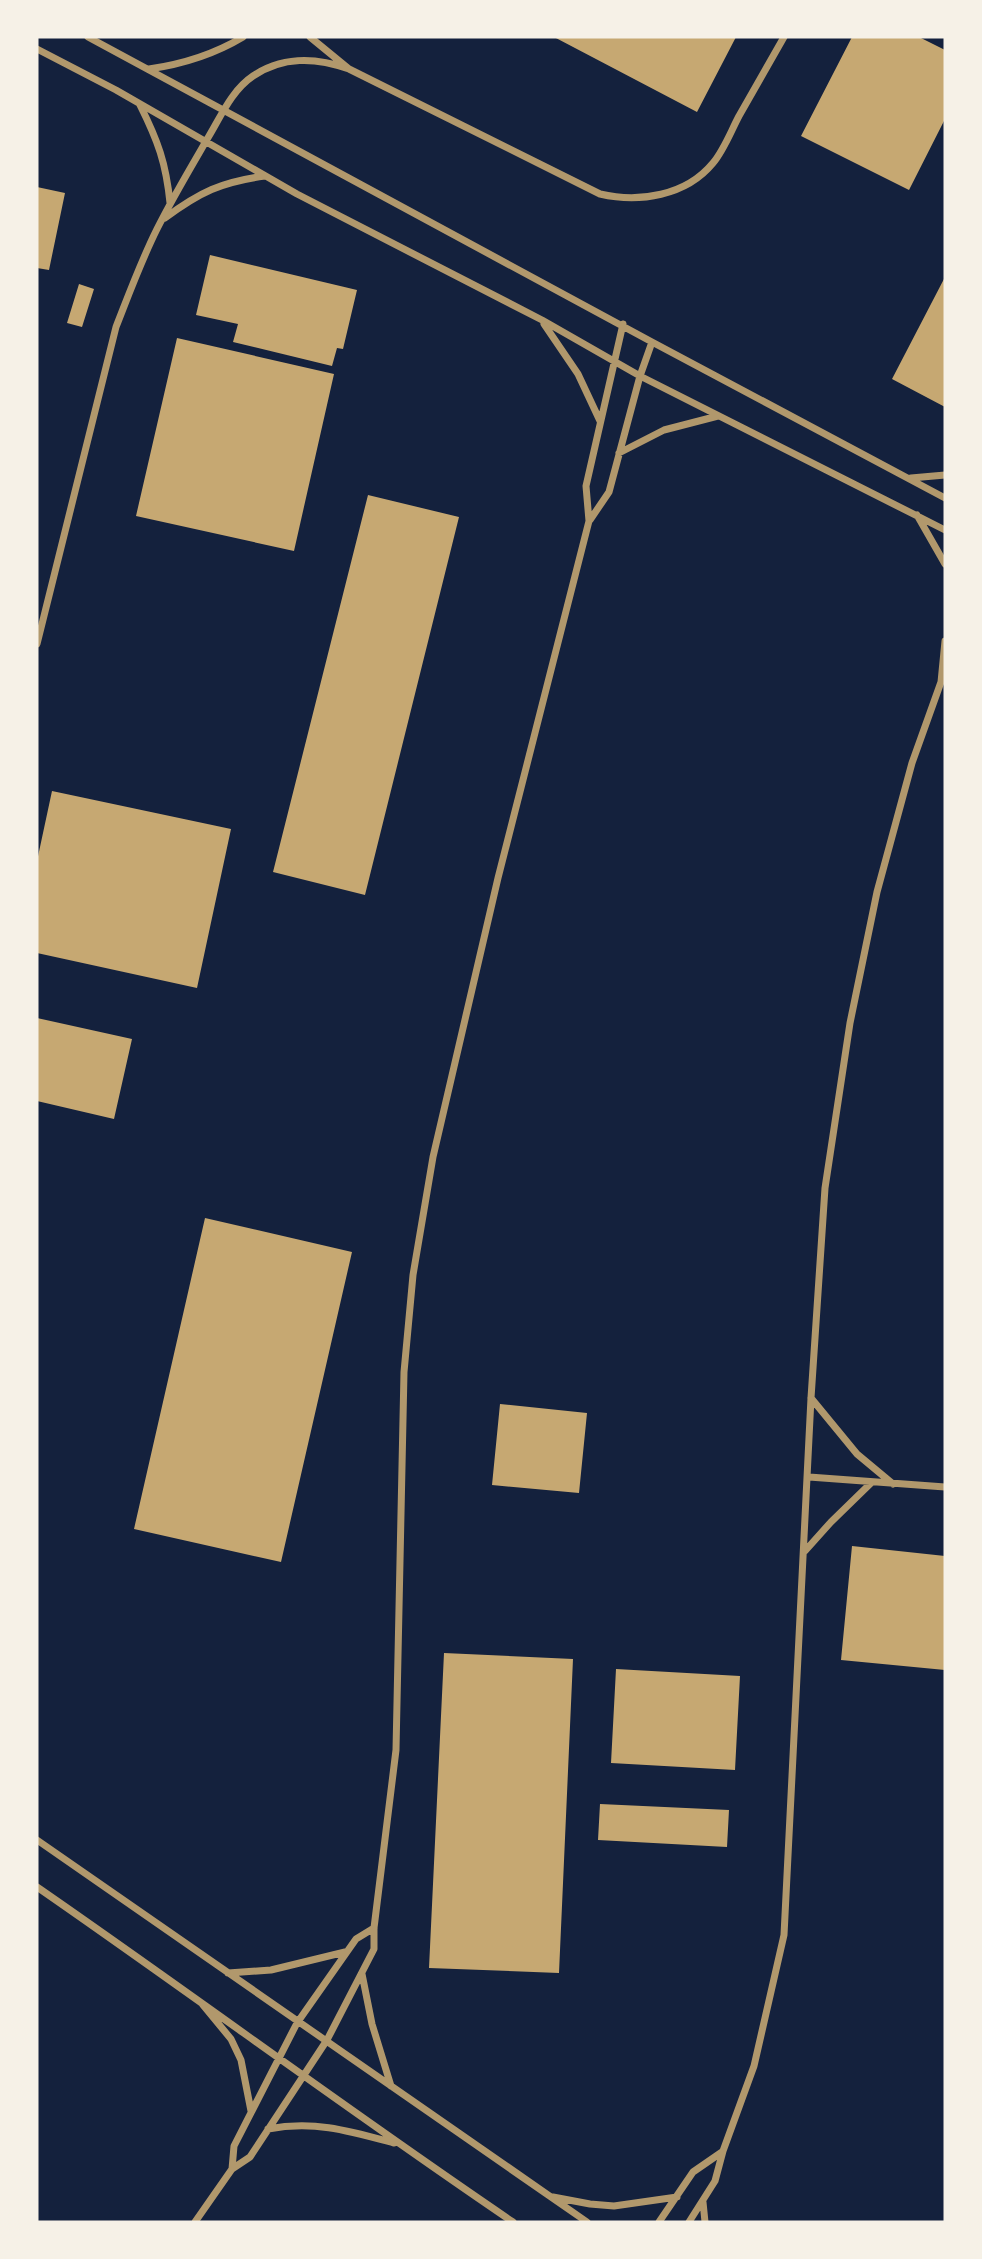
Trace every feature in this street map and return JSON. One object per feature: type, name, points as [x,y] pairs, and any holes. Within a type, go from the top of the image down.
[{"type":"street","points":[[88,37],[945,498]]},
{"type":"street","points":[[149,69],[200,58],[243,37]]},
{"type":"street","points":[[310,37],[349,69]]},
{"type":"street","points":[[37,644],[116,327],[161,220],[224,111],[243,85],[268,67],[288,61],[308,59],[329,62],[349,69],[600,194],[644,198],[688,183],[713,162],[784,37]]},
{"type":"street","points":[[37,49],[265,176],[542,320],[639,376],[945,530]]},
{"type":"street","points":[[140,104],[165,163],[170,203]]},
{"type":"street","points":[[161,220],[184,203],[221,184],[265,176]]},
{"type":"street","points":[[542,320],[578,374],[600,421]]},
{"type":"street","points":[[199,2220],[232,2169],[250,2157],[327,2040],[374,1949],[374,1928],[396,1750],[404,1372],[413,1275],[433,1157],[495,891],[589,521],[586,486],[623,324]]},
{"type":"street","points":[[589,521],[609,492],[639,376],[652,342]]},
{"type":"street","points":[[619,453],[664,430],[718,416]]},
{"type":"street","points":[[909,478],[945,475]]},
{"type":"street","points":[[917,514],[945,564]]},
{"type":"street","points":[[690,2222],[715,2181],[754,2066],[784,1935],[811,1398],[825,1188],[850,1023],[884,866],[912,763],[943,679],[945,641]]},
{"type":"street","points":[[811,1398],[857,1454],[894,1485]]},
{"type":"street","points":[[809,1477],[945,1488]]},
{"type":"street","points":[[804,1552],[871,1483]]},
{"type":"street","points":[[37,1840],[587,2222]]},
{"type":"street","points":[[37,1887],[196,1997],[398,2144],[513,2222]]},
{"type":"street","points":[[232,2169],[234,2146],[298,2023],[356,1939],[374,1928]]},
{"type":"street","points":[[228,1973],[271,1970],[346,1952]]},
{"type":"street","points":[[362,1974],[372,2024],[391,2087]]},
{"type":"street","points":[[196,1997],[231,2039],[241,2060],[251,2111]]},
{"type":"street","points":[[268,2129],[292,2124],[331,2127],[398,2144]]},
{"type":"street","points":[[659,2222],[693,2172],[723,2151]]},
{"type":"street","points":[[549,2196],[614,2206],[677,2197]]},
{"type":"street","points":[[703,2200],[705,2222]]},
{"type":"building","points":[[554,37],[736,37],[697,112]]},
{"type":"building","points":[[852,37],[919,37],[945,50],[945,119],[909,190],[801,136]]},
{"type":"building","points":[[37,187],[65,193],[49,270],[37,268]]},
{"type":"building","points":[[210,255],[357,290],[343,349],[337,348],[332,366],[233,342],[238,324],[196,315]]},
{"type":"building","points":[[945,277],[945,407],[892,379]]},
{"type":"building","points":[[79,284],[94,289],[82,327],[67,323]]},
{"type":"building","points":[[177,338],[334,374],[294,551],[136,516]]},
{"type":"building","points":[[368,495],[459,517],[365,895],[273,872]]},
{"type":"building","points":[[52,791],[231,829],[197,988],[37,953],[37,861]]},
{"type":"building","points":[[37,1018],[132,1039],[114,1119],[37,1101]]},
{"type":"building","points":[[205,1218],[352,1252],[281,1562],[134,1529]]},
{"type":"building","points":[[500,1404],[587,1413],[579,1493],[492,1485]]},
{"type":"building","points":[[852,1546],[945,1556],[945,1670],[841,1660]]},
{"type":"building","points":[[444,1653],[573,1659],[559,1973],[429,1968]]},
{"type":"building","points":[[616,1669],[740,1676],[735,1770],[611,1763]]},
{"type":"building","points":[[600,1804],[729,1810],[727,1847],[598,1840]]}]
